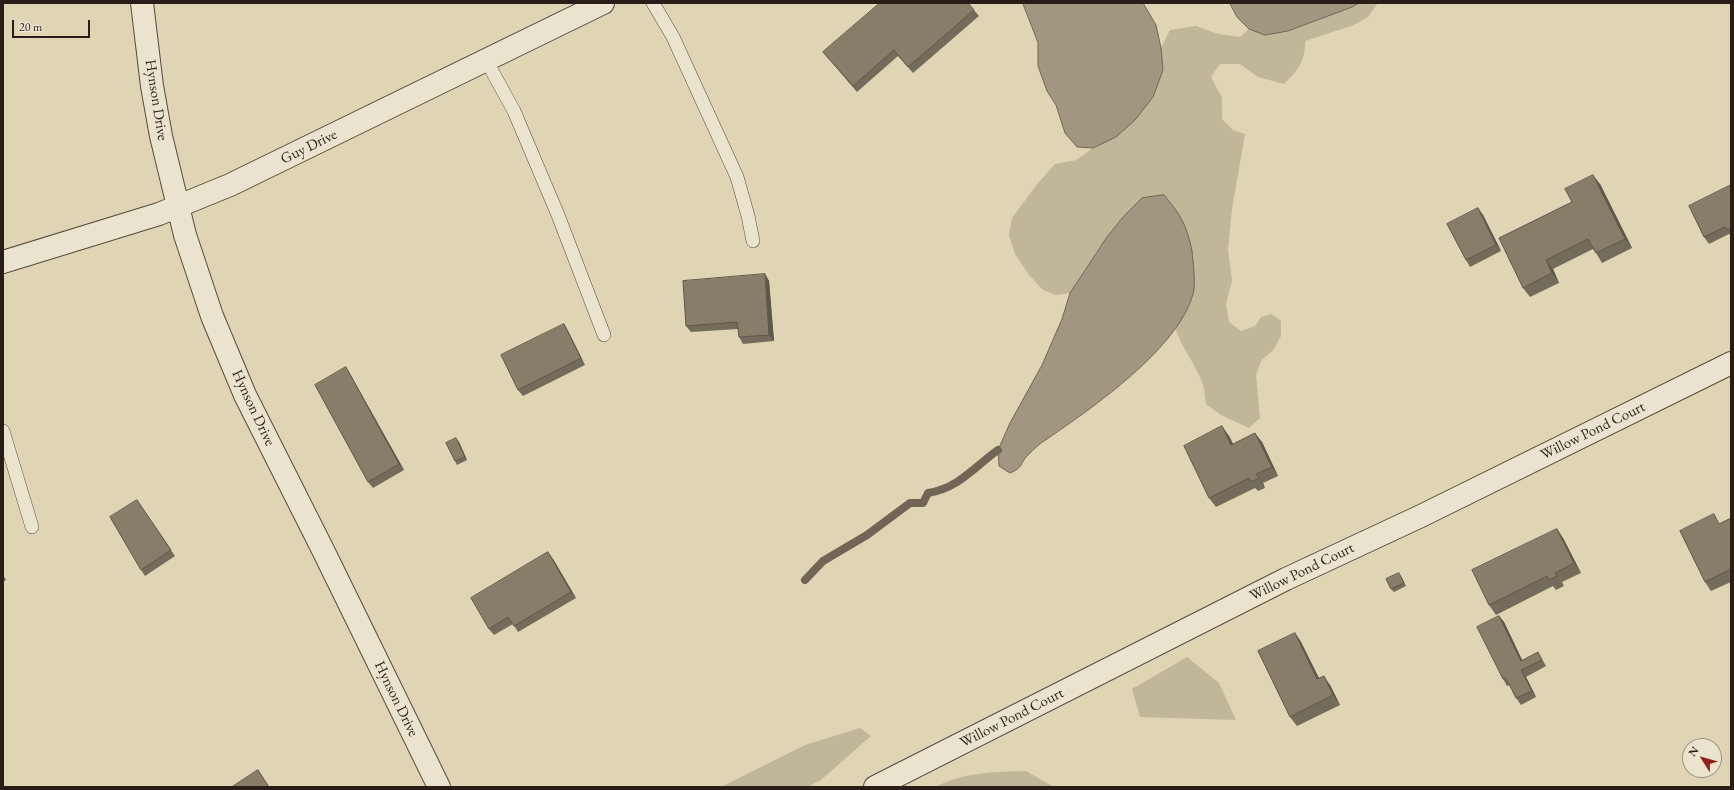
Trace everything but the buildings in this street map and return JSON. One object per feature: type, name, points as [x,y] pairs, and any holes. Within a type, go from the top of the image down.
[{"type":"street","name":"Hynson Drive","points":[[142,3],[152,86],[161,136],[177,207],[212,316],[245,395],[323,550],[438,787]]},
{"type":"street","name":"Guy Drive","points":[[3,262],[177,207],[230,185],[604,3]]},
{"type":"street","name":"Willow Pond Court","points":[[876,787],[1286,579],[1421,516],[1731,363]]},
{"type":"lane","points":[[653,3],[673,37],[736,177],[748,216],[753,241]]},
{"type":"lane","points":[[486,60],[514,111],[558,215],[604,335]]},
{"type":"lane","points":[[3,432],[32,527]]},
{"type":"shaded area","points":[[1023,3],[1143,3],[1156,25],[1161,48],[1163,70],[1153,97],[1135,120],[1116,137],[1093,148],[1077,147],[1065,133],[1056,105],[1047,91],[1038,66],[1038,43]]},
{"type":"shaded area","points":[[1230,3],[1359,3],[1288,31],[1265,35],[1249,29],[1237,17]]},
{"type":"shaded area","points":[[1359,3],[1378,3],[1368,17],[1354,25],[1305,41],[1304,54],[1300,65],[1284,84],[1258,77],[1240,64],[1220,64],[1211,77],[1222,98],[1222,119],[1233,130],[1245,134],[1232,209],[1228,249],[1232,281],[1226,304],[1229,322],[1241,331],[1255,326],[1261,317],[1271,314],[1281,321],[1281,336],[1274,349],[1261,361],[1256,375],[1260,418],[1249,428],[1221,415],[1206,404],[1204,388],[1201,380],[1175,328],[1181,320],[1123,217],[1107,237],[1070,293],[1056,295],[1043,290],[1029,275],[1015,254],[1009,235],[1012,218],[1038,183],[1055,164],[1076,160],[1093,148],[1153,97],[1163,70],[1161,48],[1170,30],[1196,26],[1218,34],[1240,37],[1249,29],[1265,35],[1288,31]]},
{"type":"shaded area","points":[[1164,195],[1182,221],[1188,235],[1192,251],[1194,289],[1184,315],[1170,336],[1131,376],[1087,411],[1039,444],[1025,458],[1019,467],[1010,473],[999,466],[998,450],[1010,423],[1042,365],[1062,319],[1070,293],[1107,237],[1123,217],[1142,198]]},
{"type":"shaded area","points":[[1187,657],[1219,683],[1236,720],[1140,717],[1132,689]]},
{"type":"shaded area","points":[[860,728],[871,736],[821,780],[808,787],[721,787],[805,745]]},
{"type":"shaded area","points":[[1026,771],[1054,787],[936,787],[957,778],[968,776]]},
{"type":"waterway","points":[[805,580],[823,561],[867,535],[910,503],[923,503],[928,493],[949,487],[957,482],[998,450]]}]
